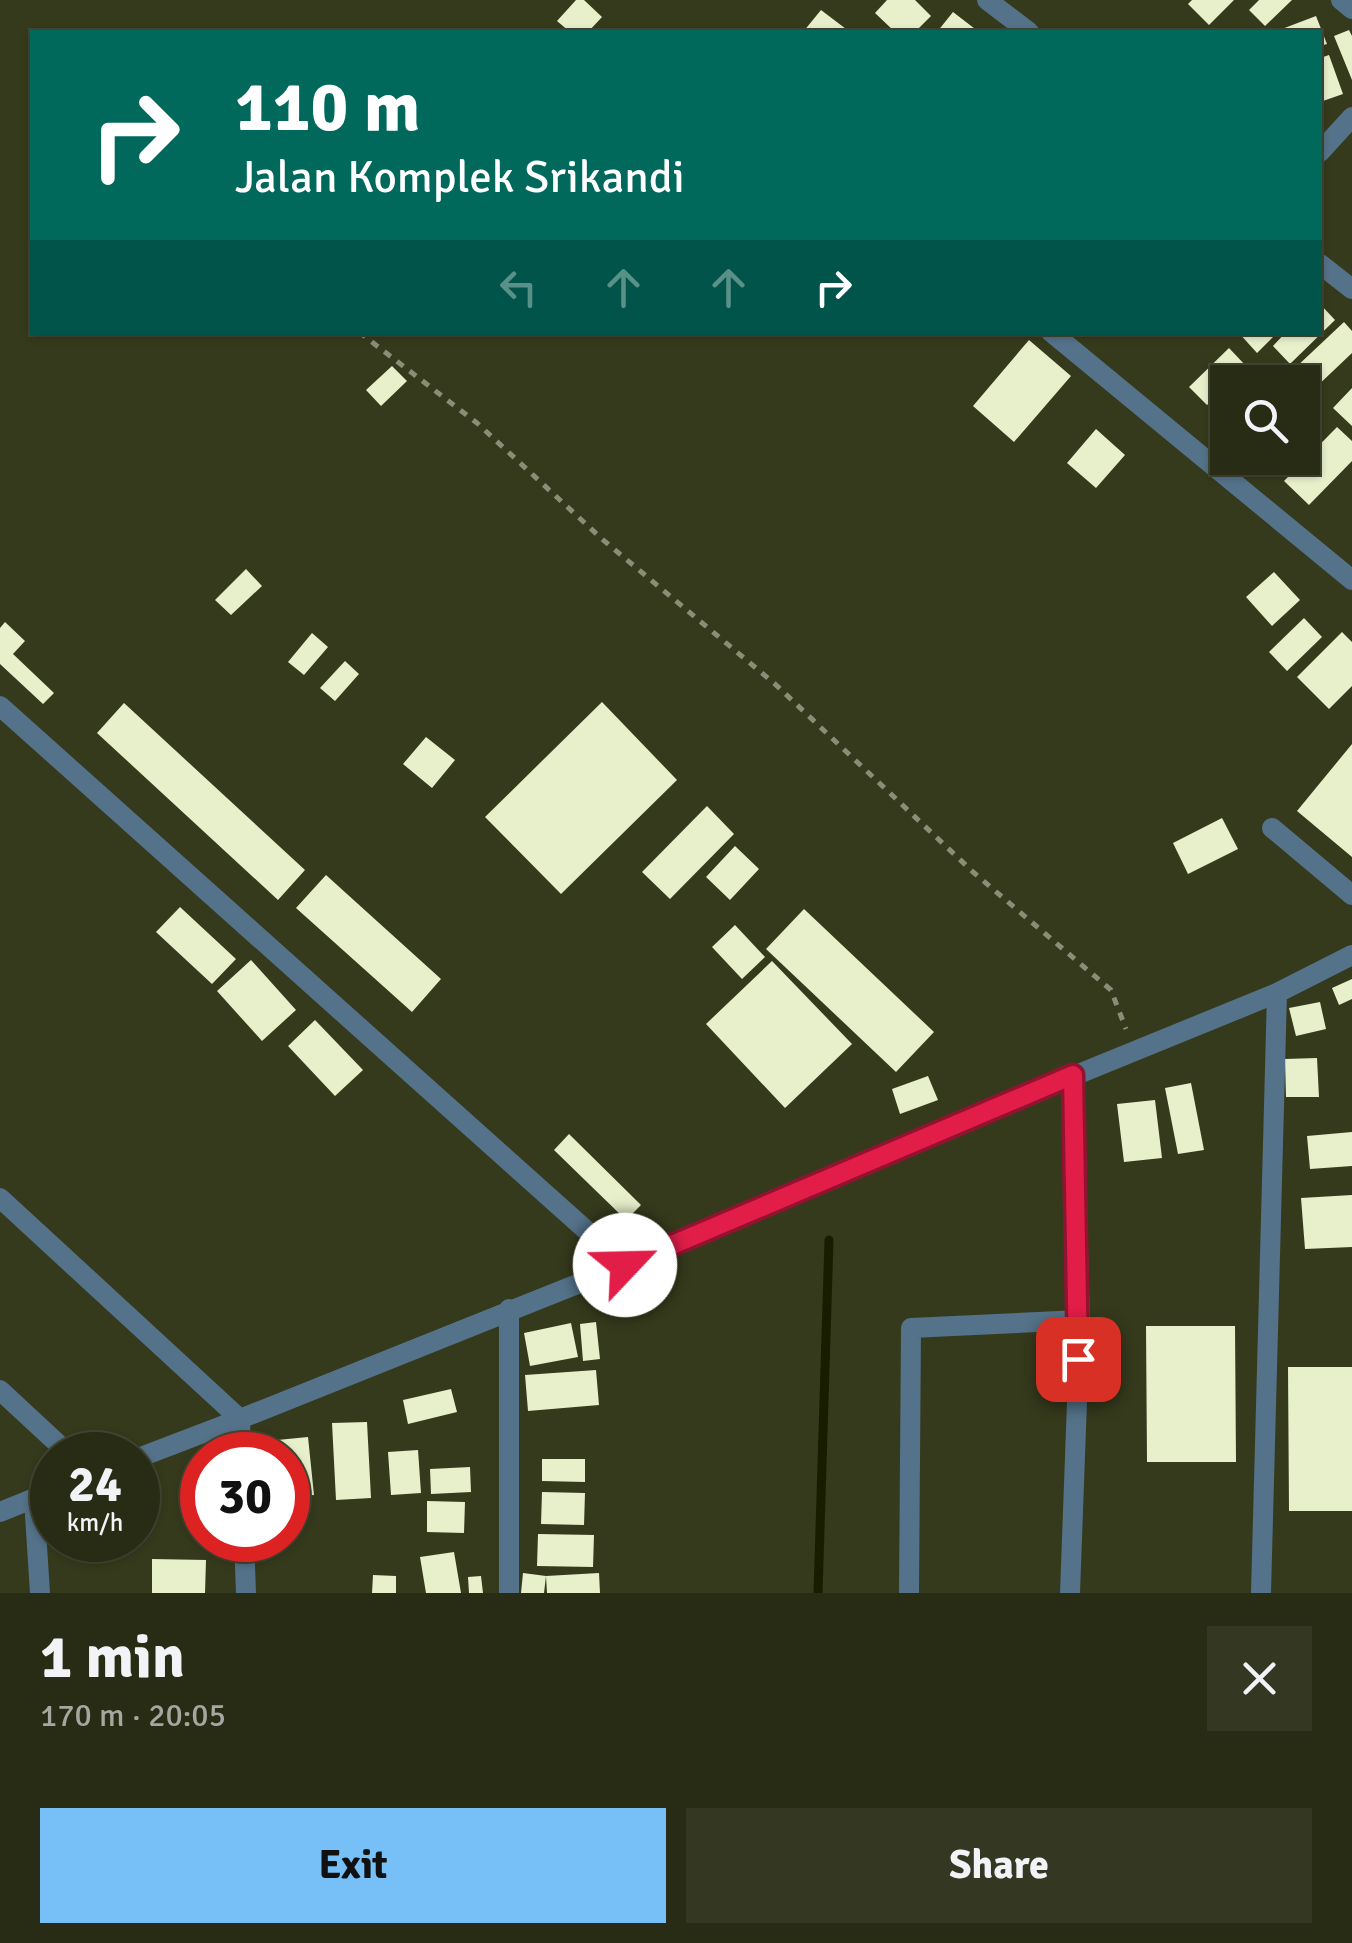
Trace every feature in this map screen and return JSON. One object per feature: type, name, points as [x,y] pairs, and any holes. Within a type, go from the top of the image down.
[{"type":"street","points":[[987,0],[1026,30]]},
{"type":"street","points":[[1341,0],[1352,9]]},
{"type":"street","points":[[1322,150],[1352,117]]},
{"type":"street","points":[[1322,266],[1352,290]]},
{"type":"street","points":[[1056,335],[1352,580]]},
{"type":"street","points":[[0,706],[625,1265]]},
{"type":"street","points":[[1272,828],[1352,895]]},
{"type":"street","points":[[160,1450],[625,1265],[1277,993],[1352,955]]},
{"type":"street","points":[[1261,1593],[1277,993]]},
{"type":"street","points":[[1070,1593],[1080,1320],[1073,1075]]},
{"type":"street","points":[[0,1198],[240,1419],[241,1432]]},
{"type":"street","points":[[509,1309],[510,1593]]},
{"type":"street","points":[[909,1593],[911,1328],[1080,1320]]},
{"type":"street","points":[[0,1390],[45,1432]]},
{"type":"street","points":[[0,1512],[30,1500]]},
{"type":"street","points":[[40,1593],[41,1562]]},
{"type":"street","points":[[245,1562],[246,1593]]},
{"type":"path","points":[[363,335],[477,423],[602,539],[776,684],[973,872],[1111,990],[1134,1050]]},
{"type":"building","points":[[576,0],[584,0],[602,17],[590,30],[568,30],[557,21]]},
{"type":"building","points":[[887,0],[915,0],[931,16],[917,30],[893,30],[875,13]]},
{"type":"building","points":[[1192,0],[1234,0],[1209,25],[1188,4]]},
{"type":"building","points":[[1259,0],[1292,0],[1265,26],[1249,10]]},
{"type":"building","points":[[821,10],[847,30],[805,30]]},
{"type":"building","points":[[953,12],[976,30],[939,30]]},
{"type":"building","points":[[1316,16],[1322,30],[1279,30]]},
{"type":"building","points":[[1349,30],[1352,36],[1352,80],[1334,36]]},
{"type":"building","points":[[1329,55],[1343,94],[1322,101],[1322,57]]},
{"type":"building","points":[[1322,306],[1335,320],[1322,333]]},
{"type":"building","points":[[1344,322],[1352,331],[1352,353],[1320,383],[1320,365],[1298,365]]},
{"type":"building","points":[[1241,335],[1275,335],[1257,353]]},
{"type":"building","points":[[1283,335],[1320,335],[1290,364],[1273,346]]},
{"type":"building","points":[[1029,340],[1071,376],[1014,442],[973,406]]},
{"type":"building","points":[[1229,348],[1245,365],[1212,365]]},
{"type":"building","points":[[392,366],[407,381],[381,406],[366,390]]},
{"type":"building","points":[[1210,367],[1210,402],[1207,405],[1189,387]]},
{"type":"building","points":[[1352,388],[1352,426],[1333,408]]},
{"type":"building","points":[[1337,427],[1352,441],[1352,461],[1309,505],[1284,481],[1290,475],[1320,475],[1320,444]]},
{"type":"building","points":[[1096,429],[1125,455],[1096,488],[1067,463]]},
{"type":"building","points":[[246,569],[262,586],[231,615],[215,600]]},
{"type":"building","points":[[1274,572],[1300,600],[1272,626],[1246,597]]},
{"type":"building","points":[[1304,618],[1322,637],[1287,671],[1269,652]]},
{"type":"building","points":[[5,622],[25,641],[13,654],[54,693],[43,704],[0,664],[0,628]]},
{"type":"building","points":[[1342,632],[1352,642],[1352,686],[1329,709],[1297,677]]},
{"type":"building","points":[[312,633],[328,647],[304,675],[288,662]]},
{"type":"building","points":[[345,661],[359,674],[335,701],[320,688]]},
{"type":"building","points":[[602,702],[677,780],[561,894],[485,817]]},
{"type":"building","points":[[124,703],[305,870],[278,900],[97,733]]},
{"type":"building","points":[[426,737],[455,760],[432,788],[403,764]]},
{"type":"building","points":[[1352,744],[1352,857],[1297,811]]},
{"type":"building","points":[[707,806],[734,834],[670,899],[642,872]]},
{"type":"building","points":[[1222,818],[1238,849],[1188,874],[1173,843]]},
{"type":"building","points":[[735,846],[759,869],[730,900],[706,877]]},
{"type":"building","points":[[326,875],[441,979],[412,1012],[296,908]]},
{"type":"building","points":[[180,907],[236,959],[212,984],[156,932]]},
{"type":"building","points":[[804,909],[934,1032],[896,1072],[766,949]]},
{"type":"building","points":[[735,925],[765,957],[742,979],[712,947]]},
{"type":"building","points":[[251,960],[296,1010],[262,1041],[217,991]]},
{"type":"building","points":[[772,961],[852,1044],[785,1108],[706,1024]]},
{"type":"building","points":[[1352,979],[1352,999],[1339,1005],[1332,988]]},
{"type":"building","points":[[1320,1002],[1326,1029],[1296,1036],[1289,1008]]},
{"type":"building","points":[[315,1020],[363,1070],[335,1096],[288,1046]]},
{"type":"building","points":[[1317,1058],[1319,1097],[1286,1097],[1285,1059]]},
{"type":"building","points":[[928,1076],[938,1100],[900,1114],[892,1089]]},
{"type":"building","points":[[1191,1083],[1204,1150],[1178,1154],[1165,1088]]},
{"type":"building","points":[[1155,1100],[1162,1158],[1124,1162],[1117,1104]]},
{"type":"building","points":[[1352,1132],[1352,1166],[1310,1169],[1307,1136]]},
{"type":"building","points":[[569,1134],[641,1205],[626,1220],[554,1150]]},
{"type":"building","points":[[1352,1195],[1352,1247],[1305,1249],[1301,1198]]},
{"type":"building","points":[[596,1322],[600,1359],[583,1361],[580,1324]]},
{"type":"building","points":[[571,1323],[578,1357],[530,1366],[524,1333]]},
{"type":"building","points":[[1146,1326],[1235,1326],[1236,1462],[1147,1462]]},
{"type":"building","points":[[1288,1367],[1352,1367],[1352,1511],[1289,1511]]},
{"type":"building","points":[[596,1370],[599,1405],[528,1411],[525,1375]]},
{"type":"building","points":[[451,1389],[457,1412],[408,1424],[403,1400]]},
{"type":"building","points":[[367,1422],[371,1498],[336,1500],[332,1423]]},
{"type":"building","points":[[418,1450],[421,1493],[391,1495],[388,1452]]},
{"type":"building","points":[[310,1456],[314,1495],[310,1495]]},
{"type":"building","points":[[542,1459],[585,1459],[585,1482],[542,1481]]},
{"type":"building","points":[[470,1467],[471,1492],[431,1494],[430,1469]]},
{"type":"building","points":[[542,1492],[585,1493],[584,1525],[541,1524]]},
{"type":"building","points":[[427,1501],[465,1502],[464,1533],[427,1532]]},
{"type":"building","points":[[538,1534],[594,1535],[593,1567],[537,1566]]},
{"type":"building","points":[[454,1552],[461,1593],[426,1593],[420,1557]]},
{"type":"building","points":[[152,1562],[206,1562],[205,1593],[152,1593]]},
{"type":"building","points":[[523,1573],[546,1576],[544,1593],[521,1593]]},
{"type":"building","points":[[599,1573],[600,1593],[547,1593],[546,1576]]},
{"type":"building","points":[[373,1575],[396,1576],[396,1593],[372,1593]]},
{"type":"building","points":[[481,1576],[483,1593],[469,1593],[468,1577]]},
{"type":"waterway","points":[[818,1593],[829,1240]]},
{"type":"route","points":[[625,1265],[1073,1075],[1078,1359]]}]
